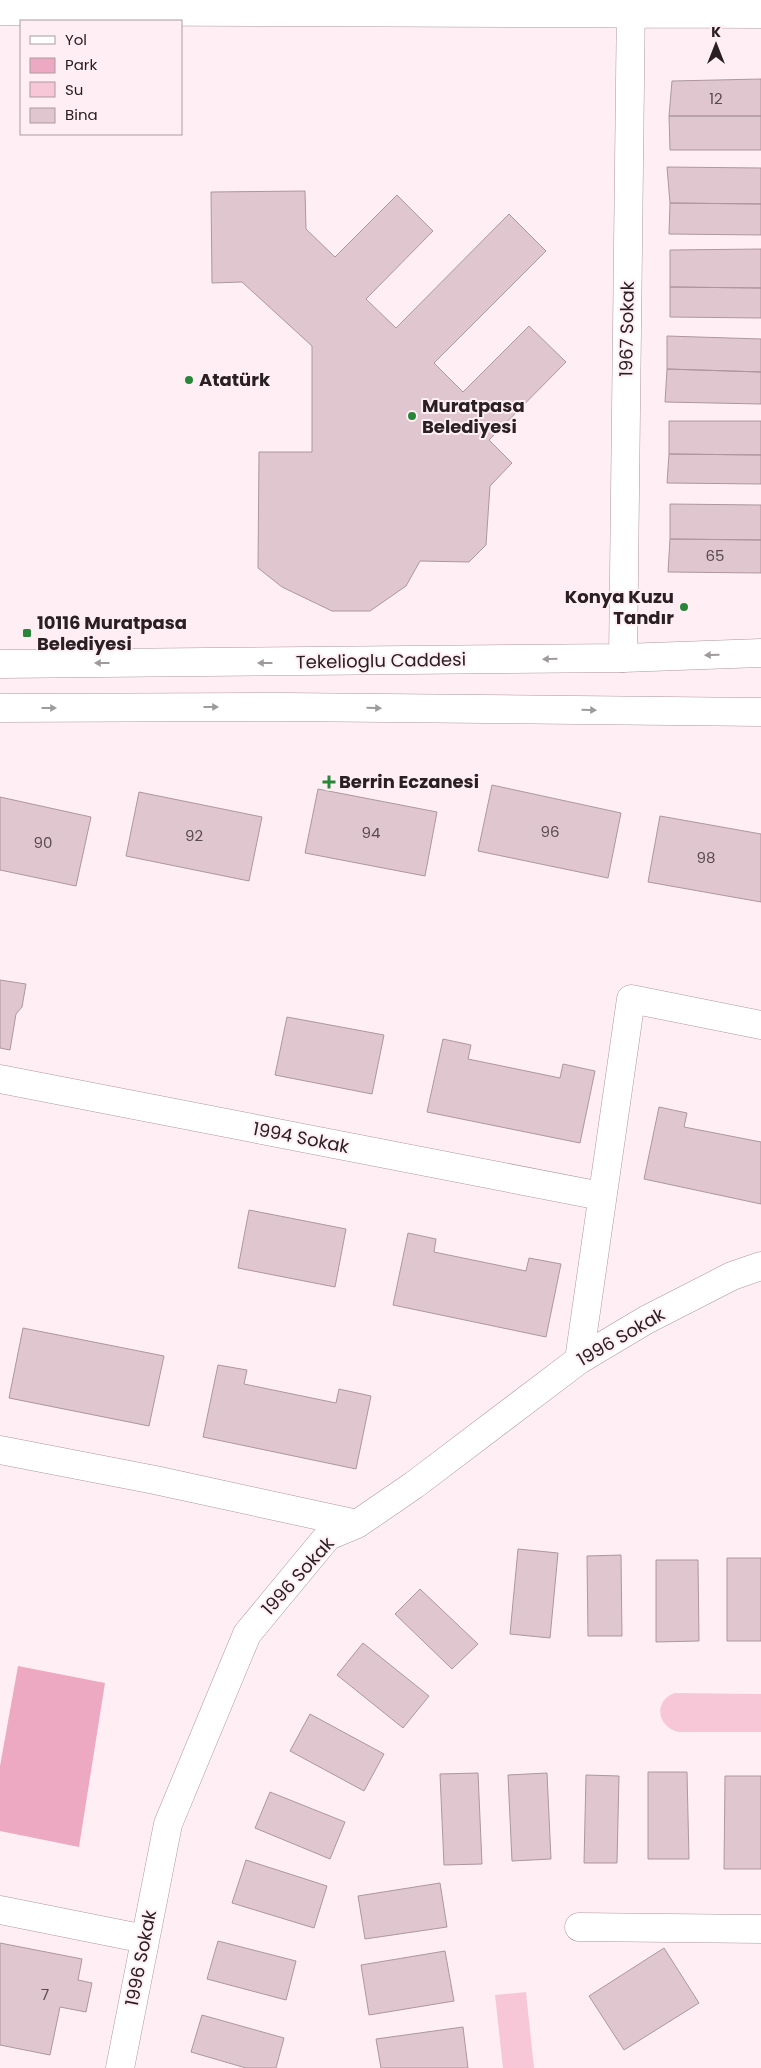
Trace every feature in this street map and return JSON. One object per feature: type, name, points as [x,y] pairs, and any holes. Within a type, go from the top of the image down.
[{"type":"street","points":[[0,11],[631,7],[761,14]]},
{"type":"street","name":"1967 Sokak","points":[[623,658],[631,7]]},
{"type":"street","name":"Tekelioglu Caddesi","points":[[0,664],[623,658],[761,653]]},
{"type":"street","points":[[0,708],[285,707],[761,712]]},
{"type":"street","points":[[579,1360],[601,1196],[631,999],[761,1025]]},
{"type":"street","name":"1994 Sokak","points":[[0,1079],[601,1196]]},
{"type":"street","name":"1996 Sokak","points":[[120,2068],[168,1824],[247,1634],[328,1536],[357,1524],[466,1447],[579,1360],[646,1320],[732,1276],[761,1266]]},
{"type":"street","points":[[0,1450],[155,1480],[357,1524]]},
{"type":"street","points":[[0,1910],[145,1939]]},
{"type":"street","points":[[579,1927],[761,1929]]},
{"type":"green space","points":[[18,1666],[105,1683],[79,1847],[0,1831],[0,1766]]},
{"type":"water","points":[[674,1693],[761,1694],[761,1732],[679,1732],[672,1729],[662,1720],[660,1714],[663,1702]]},
{"type":"water","points":[[526,1992],[534,2068],[503,2068],[495,1995]]},
{"type":"building","points":[[761,79],[761,116],[669,116],[672,81]]},
{"type":"building","points":[[669,116],[761,116],[761,150],[670,150]]},
{"type":"building","points":[[667,167],[761,168],[761,204],[670,203]]},
{"type":"building","name":"Muratpasa Belediyesi","points":[[305,191],[306,229],[335,257],[397,195],[433,231],[366,299],[396,328],[509,214],[546,251],[434,363],[463,392],[529,326],[566,362],[489,440],[512,463],[490,486],[486,545],[469,562],[420,561],[406,586],[370,611],[332,611],[282,587],[258,568],[259,452],[312,452],[312,346],[242,282],[212,283],[211,192]]},
{"type":"building","points":[[670,203],[761,204],[761,235],[669,234]]},
{"type":"building","points":[[761,249],[761,288],[670,287],[670,250]]},
{"type":"building","points":[[670,287],[761,288],[761,318],[670,317]]},
{"type":"building","points":[[667,336],[761,339],[761,372],[667,369]]},
{"type":"building","points":[[667,369],[761,372],[761,404],[665,402]]},
{"type":"building","points":[[669,421],[761,421],[761,455],[669,454]]},
{"type":"building","points":[[669,454],[761,455],[761,484],[667,483]]},
{"type":"building","points":[[670,504],[761,505],[761,540],[670,539]]},
{"type":"building","points":[[670,539],[761,540],[761,573],[668,572]]},
{"type":"building","points":[[492,785],[621,813],[608,878],[478,851]]},
{"type":"building","points":[[318,789],[437,812],[425,876],[305,853]]},
{"type":"building","points":[[139,792],[262,817],[249,881],[126,856]]},
{"type":"building","points":[[0,797],[91,817],[76,886],[0,870]]},
{"type":"building","points":[[660,816],[761,834],[761,902],[648,882]]},
{"type":"building","points":[[0,980],[26,984],[22,1007],[16,1014],[10,1050],[0,1048]]},
{"type":"building","points":[[287,1017],[384,1035],[372,1094],[275,1075]]},
{"type":"building","points":[[443,1039],[471,1045],[468,1059],[560,1078],[563,1064],[595,1071],[580,1143],[427,1112]]},
{"type":"building","points":[[659,1107],[687,1113],[684,1127],[761,1142],[761,1204],[644,1179]]},
{"type":"building","points":[[249,1210],[346,1229],[335,1287],[238,1268]]},
{"type":"building","points":[[408,1233],[436,1239],[434,1252],[526,1271],[529,1258],[561,1264],[546,1337],[393,1305]]},
{"type":"building","points":[[23,1328],[164,1356],[149,1426],[9,1398]]},
{"type":"building","points":[[218,1365],[247,1370],[244,1384],[336,1403],[339,1389],[371,1396],[356,1469],[203,1437]]},
{"type":"building","points":[[518,1549],[558,1553],[550,1638],[510,1634]]},
{"type":"building","points":[[621,1555],[622,1636],[588,1636],[587,1556]]},
{"type":"building","points":[[727,1558],[761,1558],[761,1641],[727,1641]]},
{"type":"building","points":[[656,1560],[698,1560],[699,1641],[656,1642]]},
{"type":"building","points":[[420,1589],[478,1644],[452,1669],[395,1614]]},
{"type":"building","points":[[363,1643],[429,1696],[403,1728],[337,1675]]},
{"type":"building","points":[[310,1714],[384,1754],[364,1791],[290,1751]]},
{"type":"building","points":[[648,1772],[687,1772],[689,1859],[648,1859]]},
{"type":"building","points":[[478,1773],[482,1864],[444,1865],[440,1774]]},
{"type":"building","points":[[547,1773],[551,1859],[512,1861],[508,1775]]},
{"type":"building","points":[[586,1775],[619,1776],[617,1863],[584,1863]]},
{"type":"building","points":[[725,1776],[761,1776],[761,1869],[724,1869]]},
{"type":"building","points":[[270,1792],[345,1822],[330,1859],[255,1828]]},
{"type":"building","points":[[246,1860],[327,1886],[314,1928],[232,1903]]},
{"type":"building","points":[[440,1883],[447,1927],[365,1939],[358,1896]]},
{"type":"building","points":[[218,1941],[296,1961],[286,2000],[207,1979]]},
{"type":"building","points":[[0,1943],[82,1959],[78,1980],[92,1983],[86,2012],[60,2007],[50,2055],[0,2045]]},
{"type":"building","points":[[664,1948],[699,2003],[624,2050],[589,1996]]},
{"type":"building","points":[[445,1951],[454,2001],[369,2015],[361,1965]]},
{"type":"building","points":[[202,2015],[284,2038],[276,2068],[246,2068],[191,2052]]},
{"type":"building","points":[[463,2027],[468,2068],[381,2068],[376,2039]]},
{"type":"place","name":"Atatürk","points":[[189,380]]},
{"type":"place","name":"Muratpasa Belediyesi","points":[[412,416]]},
{"type":"place","name":"Konya Kuzu Tandır","points":[[684,607]]},
{"type":"place","name":"10116 Muratpasa Belediyesi","points":[[27,633]]},
{"type":"place","name":"Berrin Eczanesi","points":[[329,782]]}]
